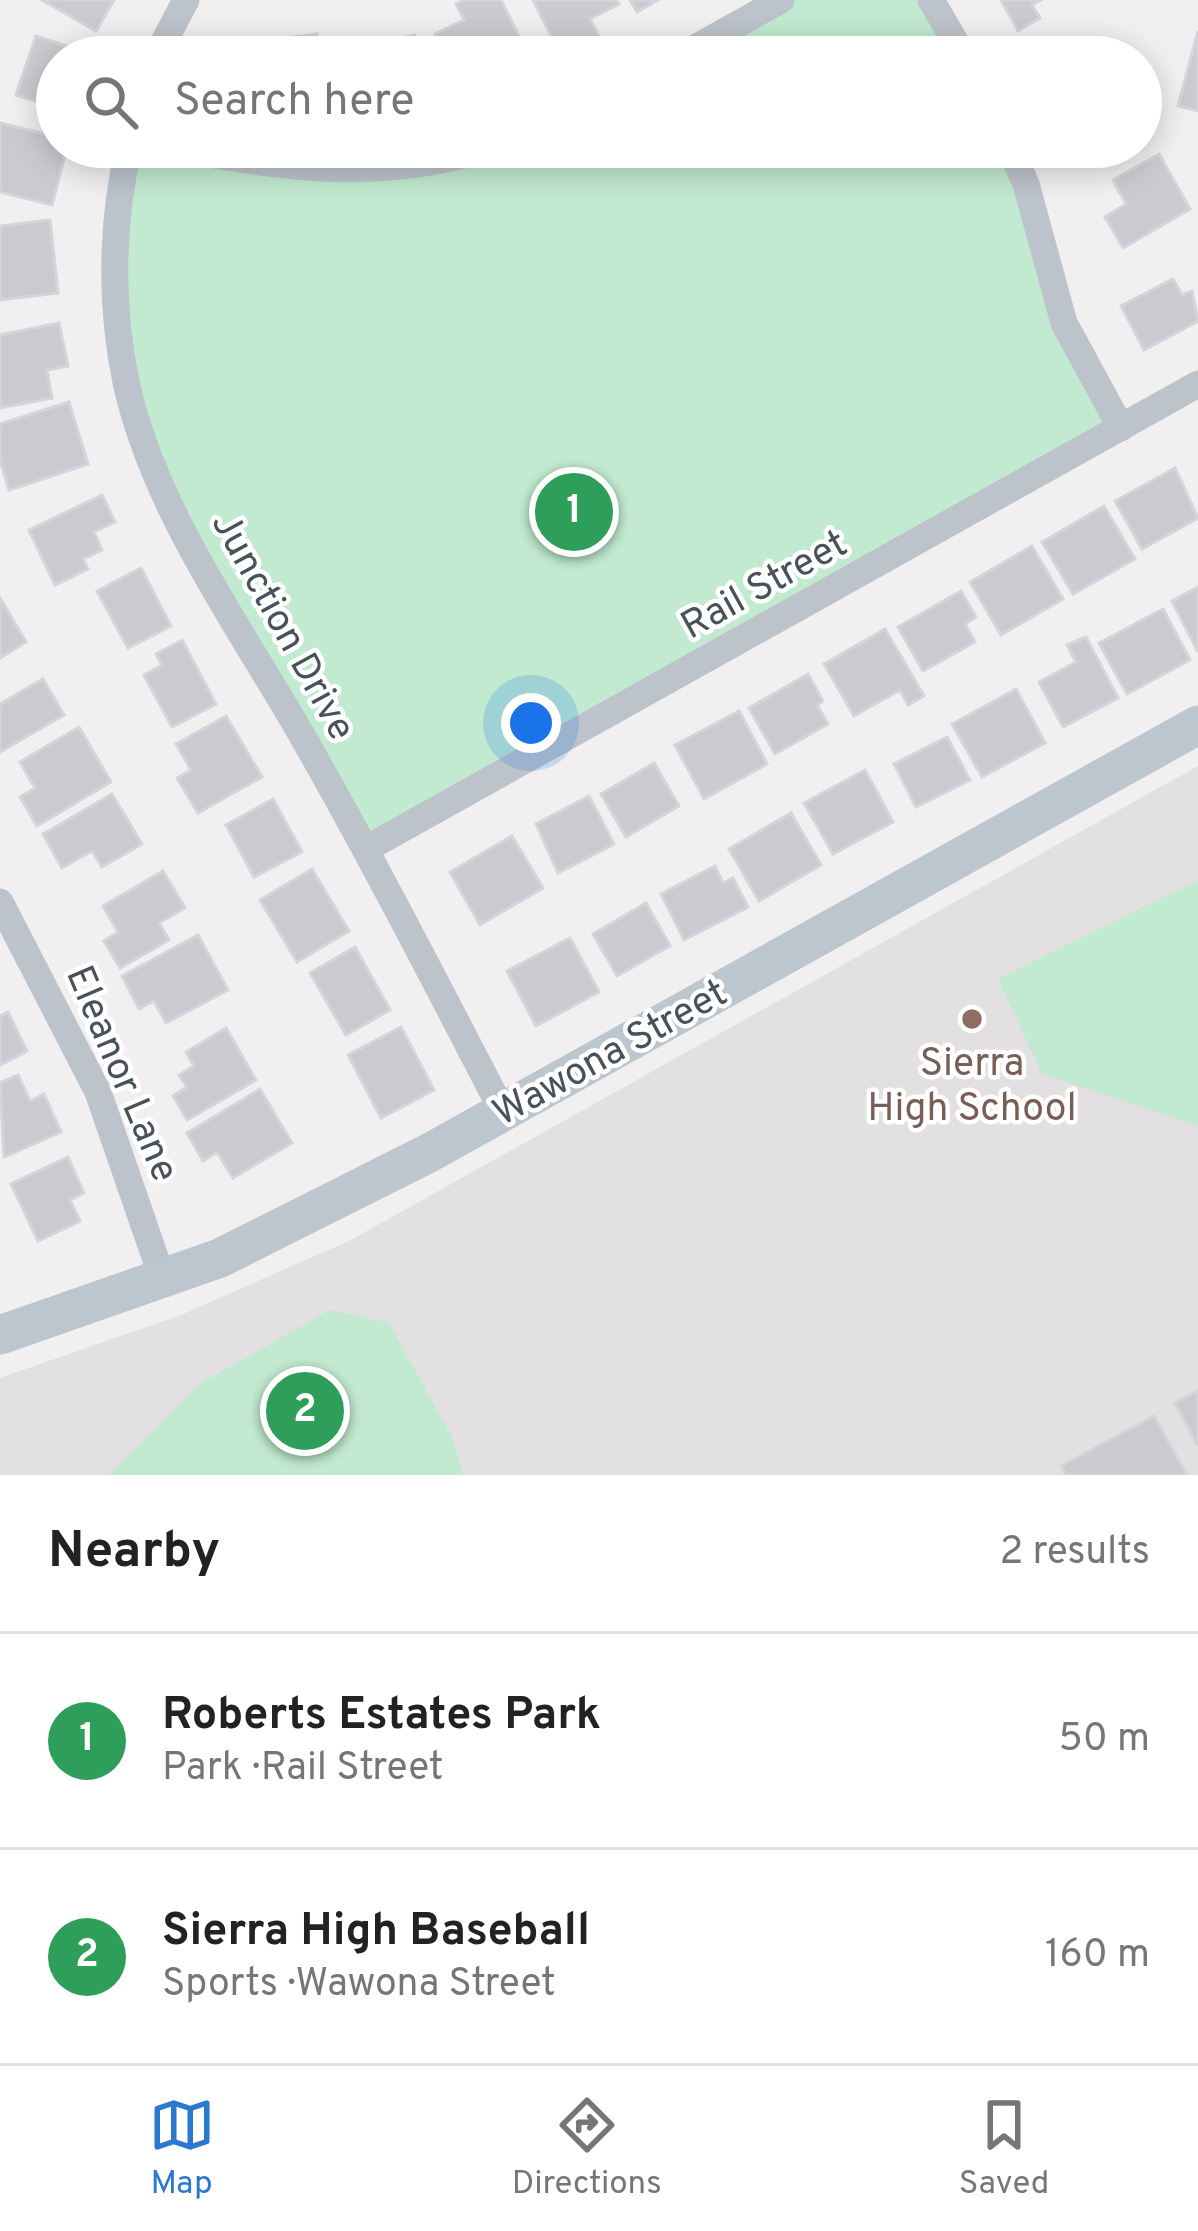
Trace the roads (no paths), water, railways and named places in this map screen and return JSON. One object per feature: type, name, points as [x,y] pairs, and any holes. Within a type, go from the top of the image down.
[{"type":"street","points":[[167,36],[186,0]]},
{"type":"street","points":[[717,36],[781,0]]},
{"type":"street","points":[[932,0],[952,36]]},
{"type":"street","name":"Junction Drive","points":[[124,168],[114,284],[127,383],[154,465],[200,559],[366,849],[502,1110]]},
{"type":"street","points":[[285,168],[397,168]]},
{"type":"street","points":[[1019,168],[1064,323],[1121,428]]},
{"type":"street","name":"Rail Street","points":[[366,849],[1198,384]]},
{"type":"street","name":"Wawona Street","points":[[0,1335],[163,1280],[262,1237],[502,1110],[1198,725]]},
{"type":"street","name":"Eleanor Lane","points":[[0,902],[98,1092],[163,1280]]},
{"type":"place","name":"Roberts Estates Park","points":[[574,512]]},
{"type":"place","name":"Sierra High School","points":[[972,1019]]},
{"type":"place","name":"Sierra High Baseball","points":[[305,1411]]}]
